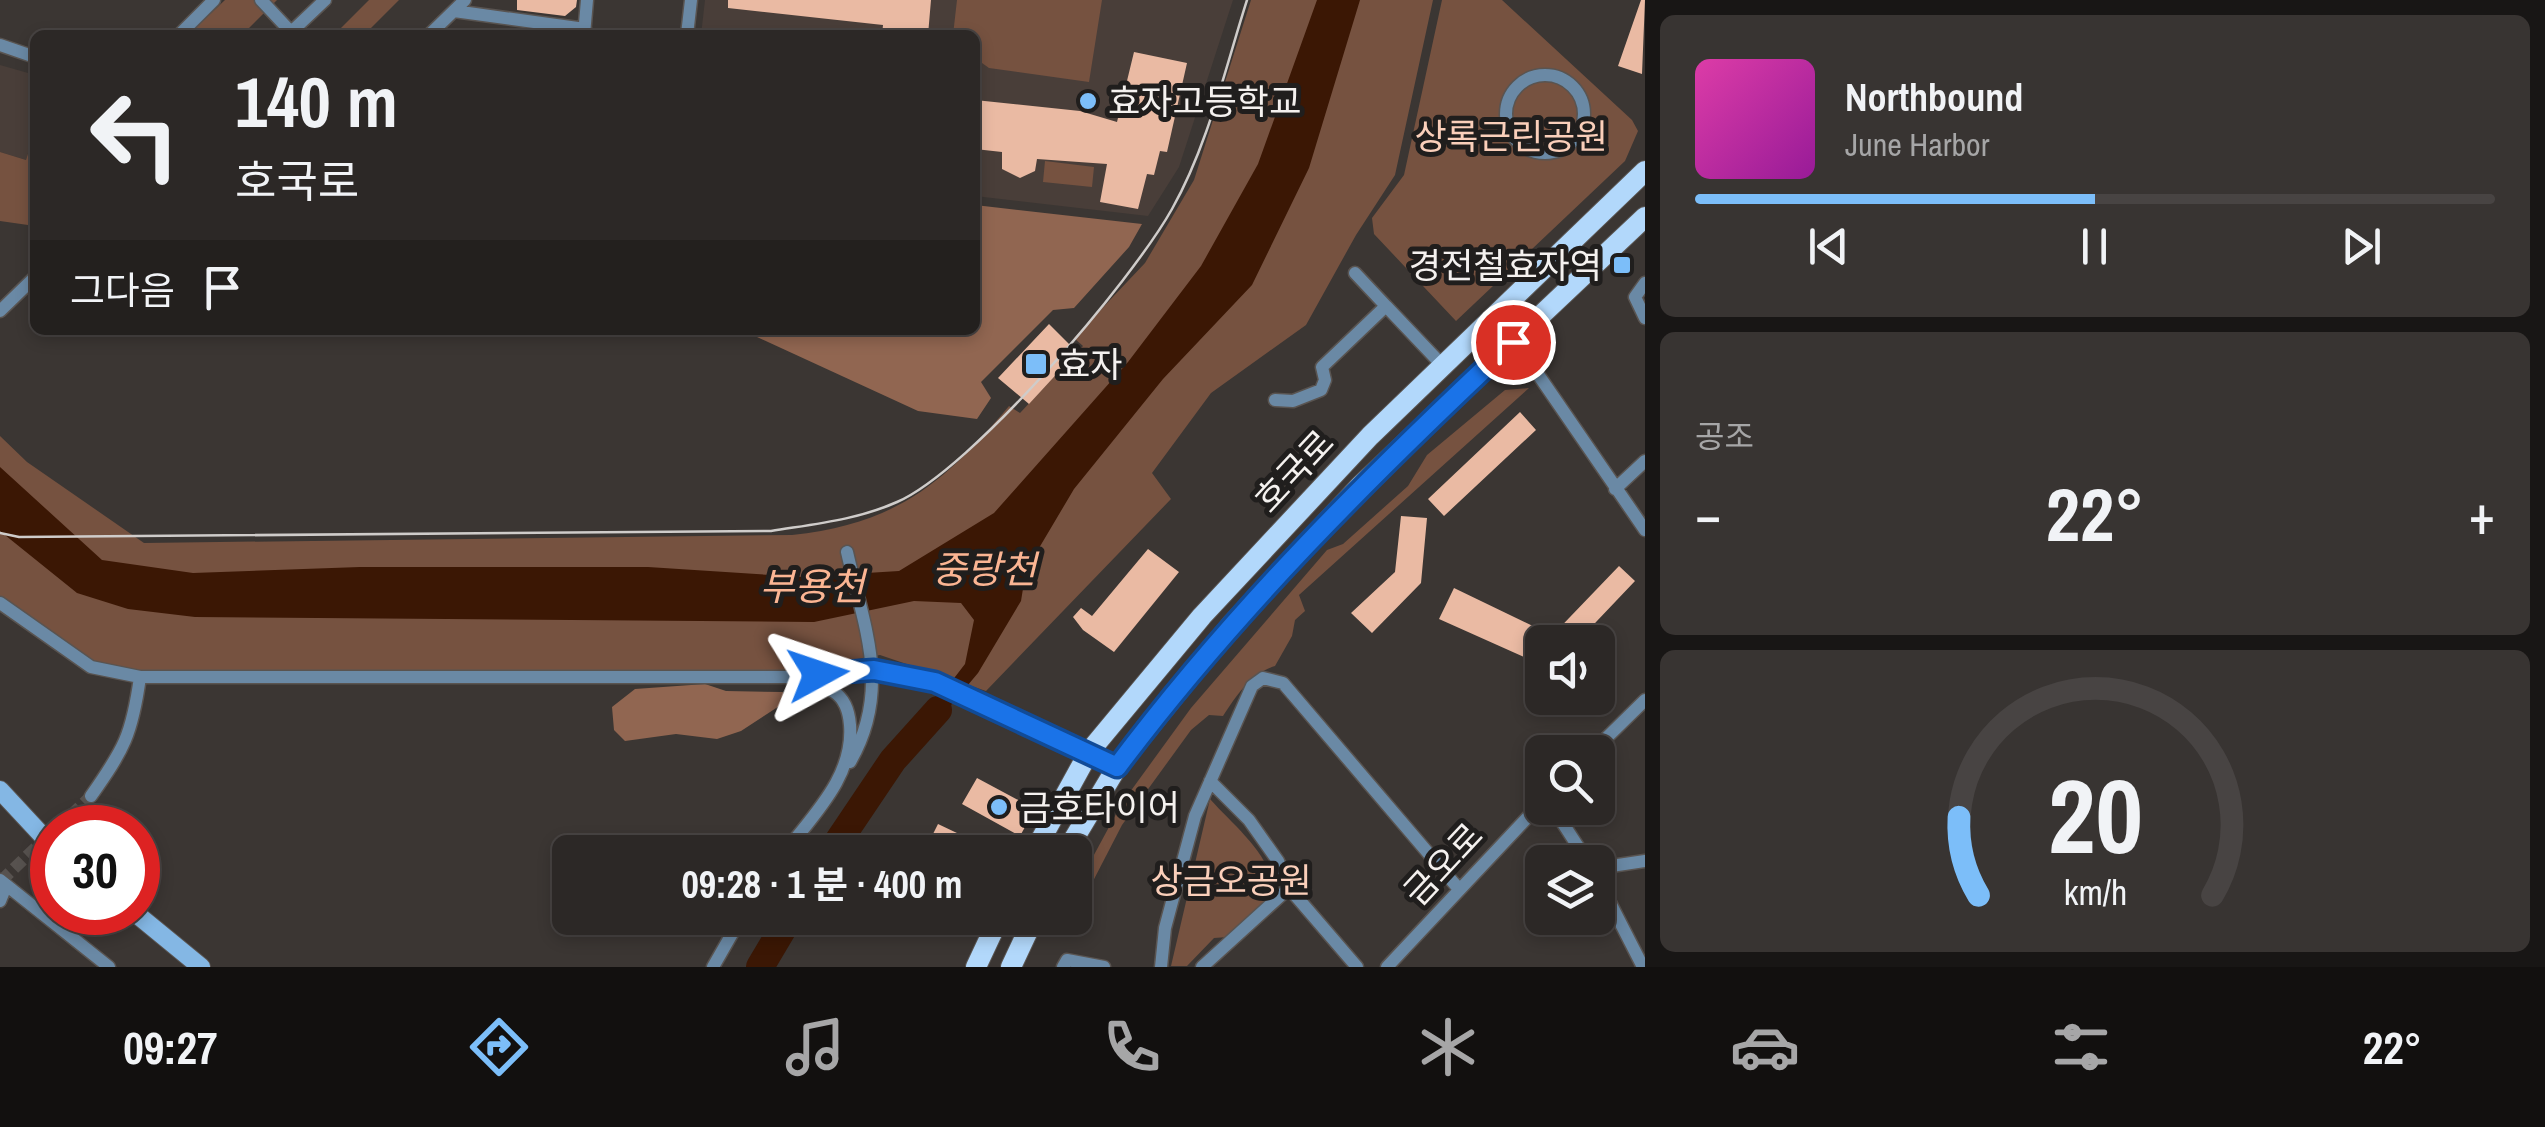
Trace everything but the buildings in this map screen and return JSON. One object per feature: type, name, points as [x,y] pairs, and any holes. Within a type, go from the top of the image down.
[{"type":"main road","name":"호국로","points":[[1043,835],[1089,752],[1202,616],[1370,436],[1645,171]]},
{"type":"main road","name":"호국로","points":[[1076,835],[1117,767],[1232,624],[1360,486],[1645,217]]},
{"type":"main road","points":[[0,790],[30,822]]},
{"type":"main road","points":[[1054,815],[1067,818],[1064,835]]},
{"type":"main road","points":[[160,933],[201,967]]},
{"type":"main road","points":[[976,967],[990,935]]},
{"type":"main road","points":[[1011,967],[1026,935]]},
{"type":"street","points":[[184,30],[214,0]]},
{"type":"street","points":[[261,0],[287,30]]},
{"type":"street","points":[[293,30],[324,0]]},
{"type":"street","points":[[434,30],[465,0]]},
{"type":"street","points":[[584,30],[587,0]]},
{"type":"street","points":[[688,30],[691,0]]},
{"type":"street","points":[[454,10],[572,30]]},
{"type":"street","points":[[0,45],[30,55]]},
{"type":"street","points":[[1540,74],[1566,80],[1583,102],[1584,119],[1578,136],[1556,151],[1539,152],[1523,146],[1508,126],[1506,109],[1512,93],[1524,80],[1540,74]]},
{"type":"street","points":[[1355,274],[1443,366]]},
{"type":"street","points":[[0,311],[30,283]]},
{"type":"street","points":[[1645,283],[1635,297],[1645,318]]},
{"type":"street","points":[[1275,400],[1293,401],[1320,390],[1325,380],[1322,367],[1386,306]]},
{"type":"street","points":[[1491,319],[1513,342],[1645,530]]},
{"type":"street","points":[[1615,489],[1645,462]]},
{"type":"street","points":[[799,835],[860,745],[868,714],[874,670],[872,644],[865,631],[847,552]]},
{"type":"street","points":[[0,602],[92,668],[140,678],[790,677],[874,670],[935,682],[1117,767]]},
{"type":"street","points":[[790,677],[836,692],[849,711],[847,760],[834,788]]},
{"type":"street","points":[[91,796],[116,763],[130,734],[140,678]]},
{"type":"street","points":[[1160,967],[1195,816],[1252,686],[1263,678],[1277,678],[1458,888]]},
{"type":"street","points":[[1609,735],[1645,700]]},
{"type":"street","points":[[1210,781],[1261,835],[1288,888],[1357,967]]},
{"type":"street","name":"금오로","points":[[1387,967],[1525,819]]},
{"type":"street","points":[[1615,865],[1645,860]]},
{"type":"street","points":[[0,901],[3,883],[109,967]]},
{"type":"street","points":[[1202,967],[1288,888]]},
{"type":"street","points":[[1615,909],[1643,959]]},
{"type":"street","points":[[712,967],[731,935]]},
{"type":"street","points":[[1063,967],[1067,960],[1104,967]]},
{"type":"shaded area","name":"효자고등학교","points":[[705,0],[1233,0],[1179,167],[1148,216],[980,197],[980,30],[702,30]]},
{"type":"shaded area","points":[[0,65],[30,74],[30,148],[26,160],[0,152]]},
{"type":"shaded area","points":[[980,206],[1142,224],[1129,247],[1074,308],[1053,310],[981,382],[991,398],[977,419],[918,411],[753,335],[980,335]]},
{"type":"shaded area","points":[[705,684],[726,691],[783,692],[787,701],[741,731],[717,739],[676,734],[625,741],[614,730],[612,707],[635,689]]},
{"type":"green space","points":[[225,0],[277,0],[247,30],[193,30]]},
{"type":"green space","points":[[369,0],[399,0],[369,30],[339,30]]},
{"type":"green space","points":[[957,0],[1102,0],[1089,82],[989,68],[980,62],[980,30],[954,30]]},
{"type":"green space","points":[[1251,0],[1433,0],[1395,175],[1306,325],[1211,393],[1152,473],[1171,499],[986,691],[880,655],[784,672],[149,673],[92,664],[0,599],[0,436],[27,462],[144,543],[792,535],[860,521],[889,510],[939,478],[1009,406],[1020,413],[1083,346],[1074,338],[1145,263],[1194,180]]},
{"type":"green space","name":"상록근린공원","points":[[1442,0],[1502,0],[1632,120],[1638,131],[1625,161],[1456,321],[1374,234],[1372,218],[1404,175]]},
{"type":"green space","points":[[30,148],[30,225],[0,221],[0,152],[26,160]]},
{"type":"green space","points":[[1045,161],[1094,167],[1092,187],[1043,182]]},
{"type":"green space","points":[[1529,388],[1299,595],[1305,611],[1295,620],[1292,636],[1275,666],[1251,680],[1223,716],[1209,715],[1191,730],[1122,825],[1092,883],[1092,859],[1122,803],[1191,708],[1327,550],[1343,544],[1408,486],[1427,455],[1505,390]]},
{"type":"green space","name":"상금오공원","points":[[1210,799],[1259,854],[1275,893],[1228,937],[1214,938],[1187,966],[1171,966]]},
{"type":"water","name":"중랑천","points":[[1317,0],[1360,0],[1309,168],[1252,285],[1163,379],[1074,489],[1026,570],[1021,601],[978,673],[920,742],[911,734],[965,664],[974,620],[961,603],[914,601],[814,622],[195,617],[128,609],[77,593],[0,531],[0,467],[102,560],[193,573],[360,567],[648,567],[802,577],[899,571],[994,513],[1128,362],[1201,266],[1258,164]]},
{"type":"waterway","points":[[842,835],[893,760],[938,710]]},
{"type":"waterway","points":[[760,967],[779,935]]},
{"type":"tunnel","points":[[82,805],[91,796]]},
{"type":"tunnel","points":[[1,881],[30,853]]},
{"type":"tram line","points":[[0,533],[19,537],[771,531],[851,517],[897,502],[929,483],[1006,414],[1087,325],[1151,241],[1172,209],[1196,159],[1247,0]]},
{"type":"place","name":"효자고등학교","points":[[1088,101]]},
{"type":"place","name":"경전철효자역","points":[[1622,265]]},
{"type":"place","name":"효자","points":[[1036,364]]},
{"type":"place","name":"금호타이어","points":[[999,807]]},
{"type":"route","points":[[818,674],[874,670],[935,682],[1117,767],[1232,624],[1360,486],[1513,342]]},
{"type":"water label","name":"부용천","points":[[812,586]]}]
